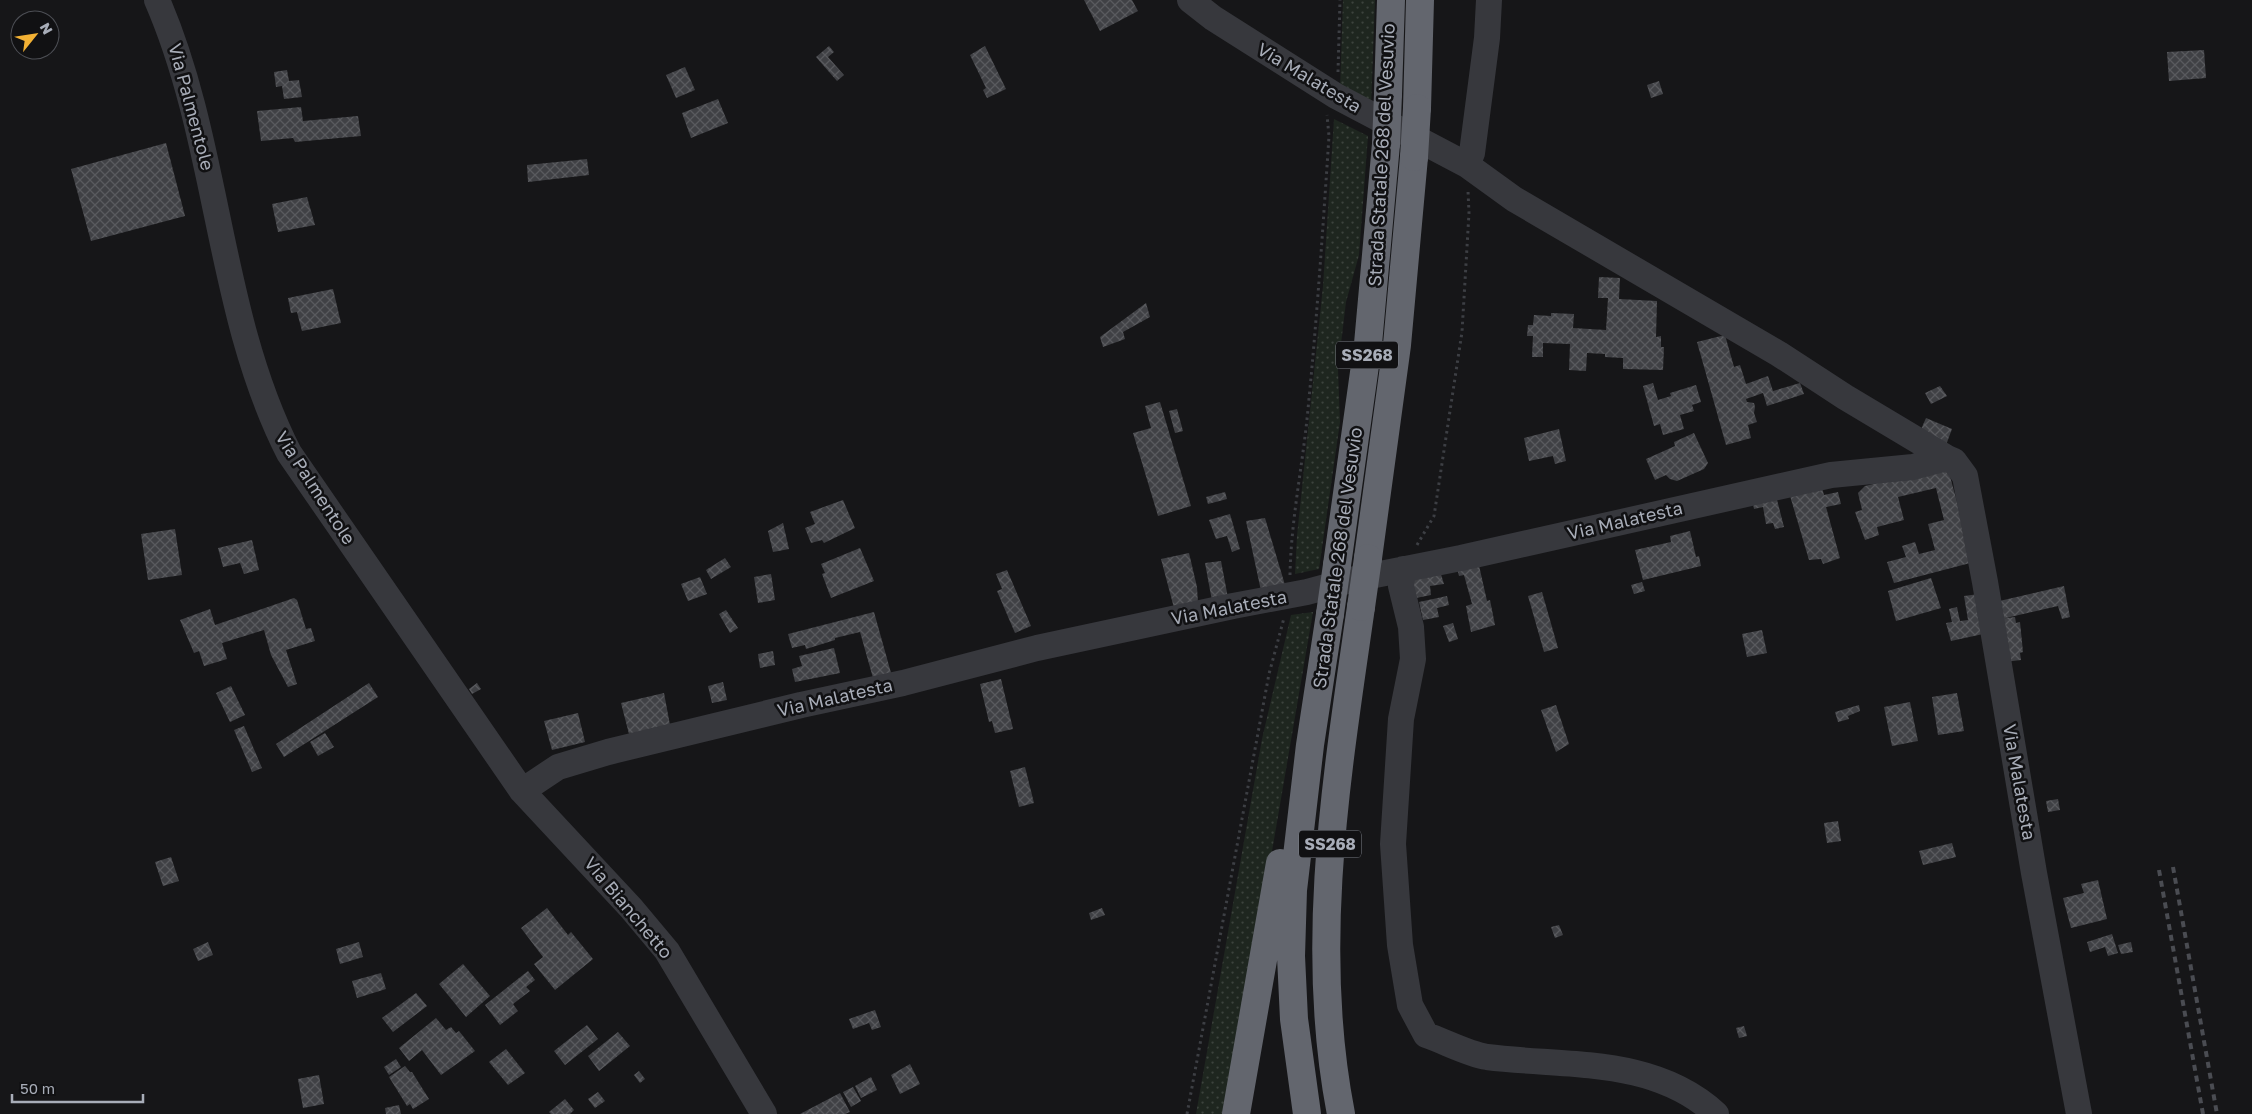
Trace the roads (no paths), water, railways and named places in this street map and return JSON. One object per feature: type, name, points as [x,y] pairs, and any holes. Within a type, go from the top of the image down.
[{"type":"highway","name":"Strada Statale 268 del Vesuvio","points":[[1307,1114],[1294,1018],[1291,956],[1293,890],[1310,745],[1370,326],[1386,144],[1392,0]]},
{"type":"highway","name":"Strada Statale 268 del Vesuvio","points":[[1342,1114],[1335,1082],[1328,1018],[1326,895],[1336,780],[1397,345],[1414,158],[1420,0]]},
{"type":"highway","points":[[1236,1114],[1281,860],[1292,808],[1310,745]]},
{"type":"highway","points":[[1335,1082],[1347,1114]]},
{"type":"street","name":"Via Palmentole","points":[[157,0],[177,50],[193,103],[233,286],[262,393],[274,425],[306,481],[522,792]]},
{"type":"street","name":"Via Malatesta","points":[[1190,0],[1213,18],[1336,96],[1467,165],[1514,199],[1779,354],[1845,397],[1954,461],[1965,476],[2044,927],[2079,1114]]},
{"type":"street","points":[[1467,165],[1472,153],[1488,38],[1489,0]]},
{"type":"street","name":"Via Malatesta","points":[[522,792],[558,767],[608,752],[800,705],[904,683],[1037,648],[1233,606],[1290,596],[1403,569],[1461,558],[1831,475],[1913,467],[1947,458]]},
{"type":"street","points":[[1403,569],[1401,586],[1411,627],[1412,659],[1401,719],[1393,844],[1400,945],[1410,1005],[1426,1035],[1484,1057],[1602,1066],[1641,1074],[1680,1090],[1716,1114]]},
{"type":"street","name":"Via Bianchetto","points":[[522,792],[625,901],[667,951],[764,1114]]},
{"type":"railway","points":[[2173,867],[2217,1114]]},
{"type":"railway","points":[[2159,870],[2203,1114]]}]
